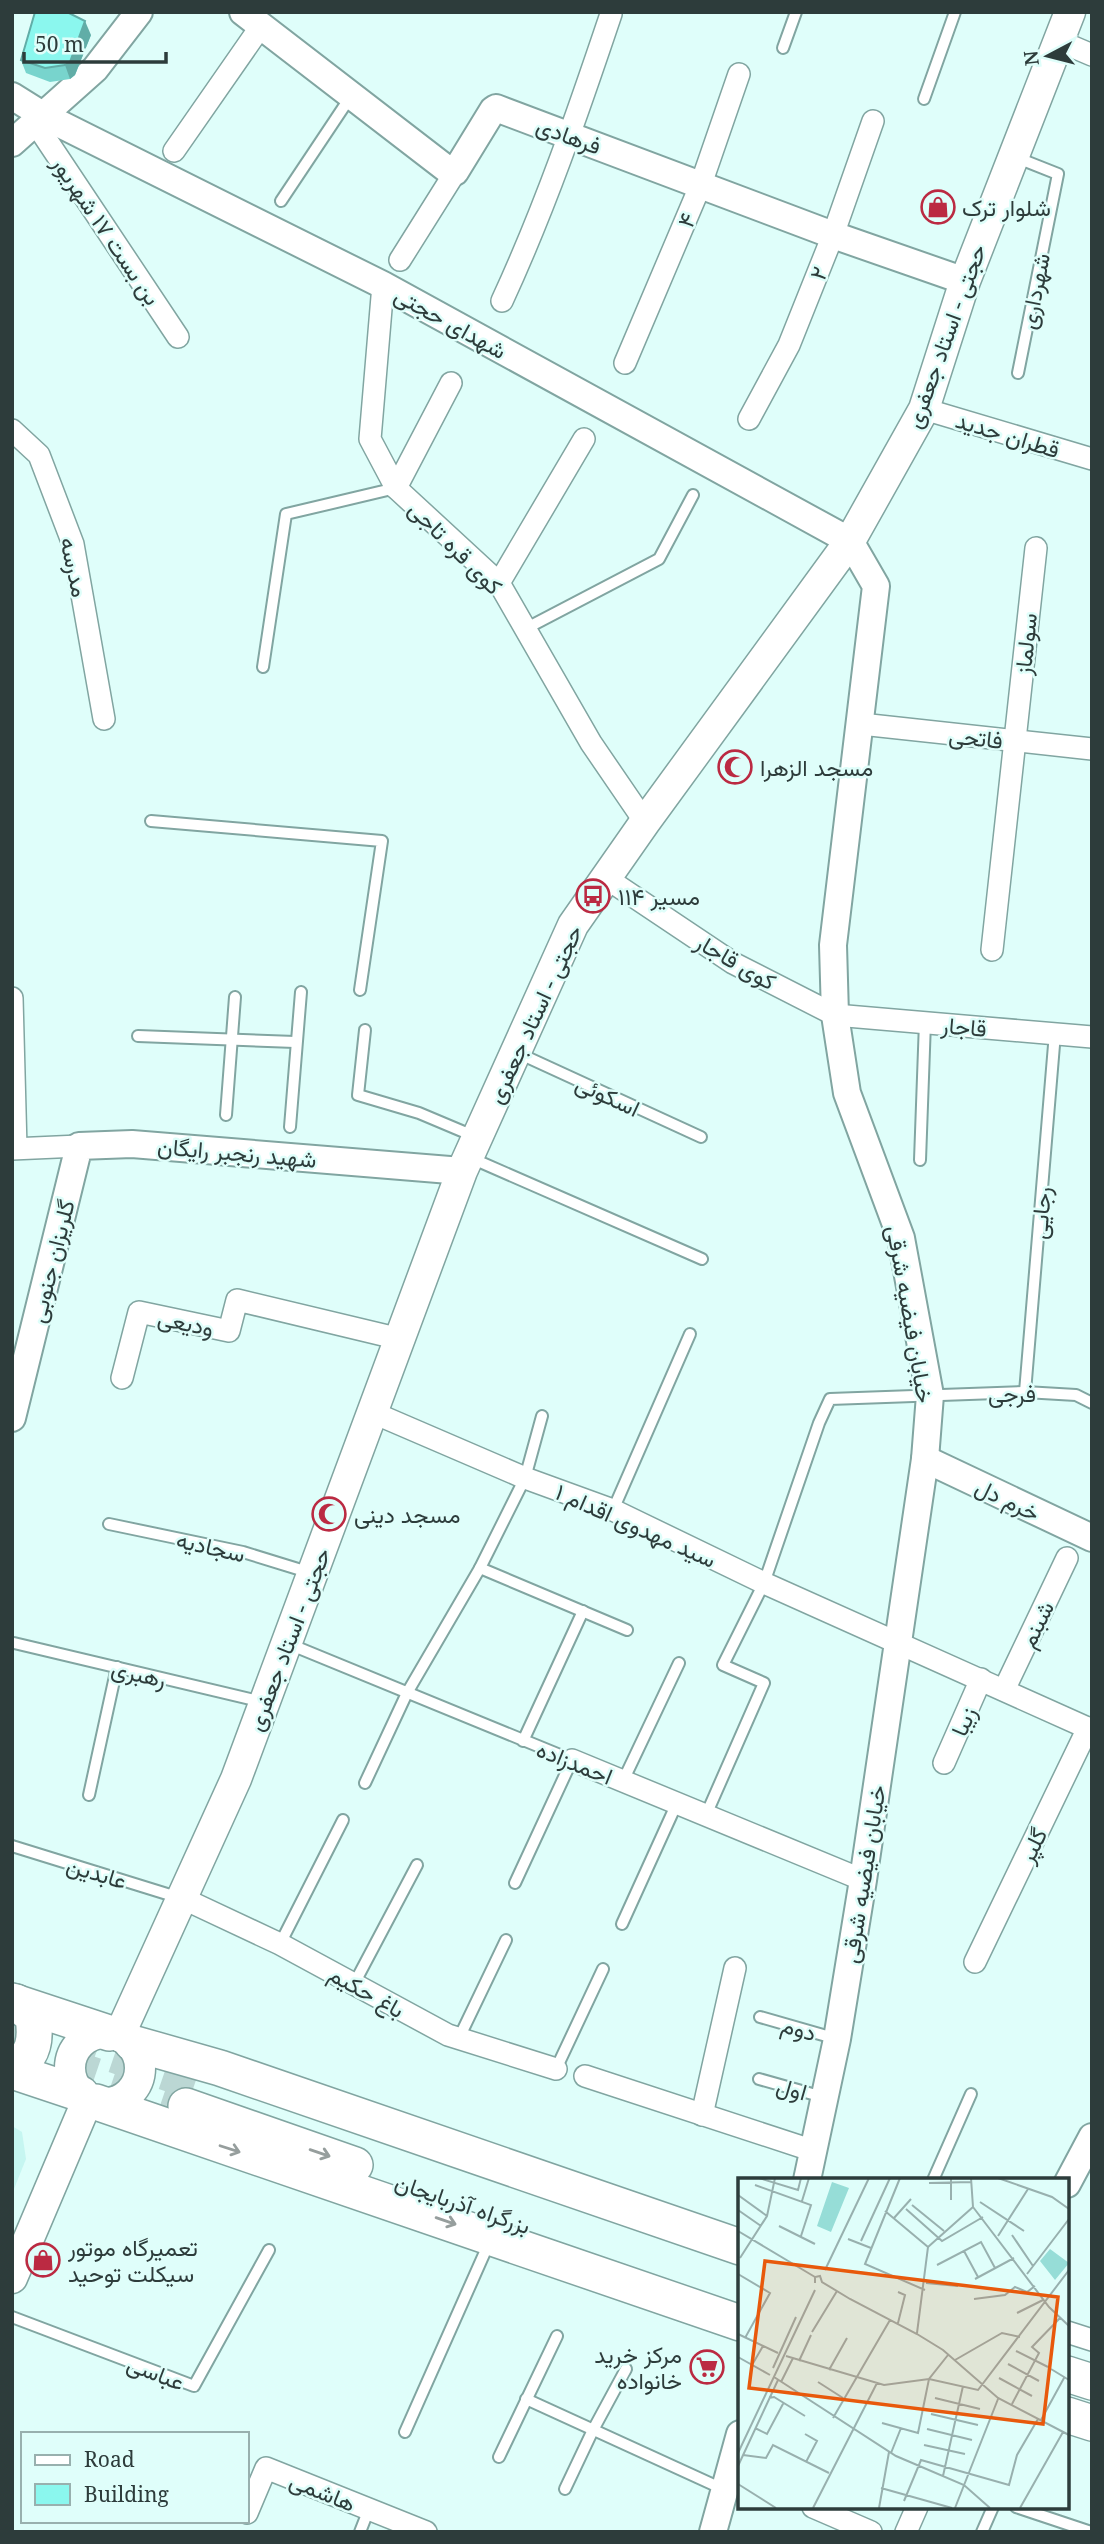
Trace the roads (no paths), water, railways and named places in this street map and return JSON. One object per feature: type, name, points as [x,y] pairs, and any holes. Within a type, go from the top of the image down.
[{"type":"highway","points":[[14,2011],[120,2037],[199,2099],[492,2237],[738,2322]]},
{"type":"highway","points":[[12,2069],[27,2058],[36,2038],[33,2017],[14,2011]]},
{"type":"highway","points":[[12,2069],[88,2098],[199,2099],[738,2246]]},
{"type":"highway","name":"بزرگراه آذربایجان","points":[[199,2099],[738,2264]]},
{"type":"highway","name":"بزرگراه آذربایجان","points":[[199,2099],[738,2298]]},
{"type":"highway","points":[[1069,2375],[1092,2382]]},
{"type":"highway","points":[[1069,2416],[1092,2423]]},
{"type":"main road","name":"حجتی - استاد جعفری","points":[[120,2037],[236,1779],[469,1155],[572,925],[850,541],[924,409],[965,281],[1014,157],[1063,21]]},
{"type":"main road","points":[[120,2037],[139,2057],[140,2073],[135,2087],[125,2098],[111,2103],[88,2098],[74,2085],[71,2075],[73,2053],[88,2038],[120,2037]]},
{"type":"main road","points":[[12,2278],[88,2098]]},
{"type":"street","points":[[12,143],[95,69],[139,12]]},
{"type":"street","points":[[502,301],[528,246],[570,136],[611,14]]},
{"type":"street","points":[[174,151],[252,19],[454,174],[400,260]]},
{"type":"street","points":[[1063,21],[1092,55]]},
{"type":"street","name":"۴","points":[[625,363],[701,184],[739,75]]},
{"type":"street","name":"شهدای حجتی","points":[[12,96],[40,120],[383,285],[850,541]]},
{"type":"street","name":"فرهادی","points":[[454,174],[494,108],[833,235],[965,281]]},
{"type":"street","name":"بن بست ۱۷ شهریور","points":[[40,120],[178,337]]},
{"type":"street","name":"۲","points":[[749,419],[789,345],[833,235],[873,121]]},
{"type":"street","name":"کوی قره تاجی","points":[[383,285],[370,439],[396,488],[499,583],[591,743],[645,822]]},
{"type":"street","points":[[396,488],[452,383]]},
{"type":"street","name":"قطران جدید","points":[[924,409],[1092,459]]},
{"type":"street","name":"مدرسه","points":[[12,429],[39,455],[74,544],[104,719]]},
{"type":"street","points":[[499,583],[584,439]]},
{"type":"street","name":"خیابان فیضیه شرقی","points":[[807,2178],[837,2039],[863,1880],[925,1459],[930,1395],[901,1238],[847,1093],[835,1015],[833,945],[876,586],[850,541]]},
{"type":"street","name":"سولماز","points":[[992,950],[1036,548]]},
{"type":"street","name":"فاتحی","points":[[861,724],[1092,749]]},
{"type":"street","name":"کوی قاجار","points":[[606,878],[733,963],[835,1015]]},
{"type":"street","points":[[12,998],[14,1148]]},
{"type":"street","name":"قاجار","points":[[835,1015],[1092,1037]]},
{"type":"street","name":"شهید رنجبر رایگان","points":[[14,1148],[132,1144],[469,1155]]},
{"type":"street","name":"گلریزان جنوبی","points":[[12,1418],[79,1146]]},
{"type":"street","name":"ودیعی","points":[[122,1378],[139,1312],[229,1331],[237,1300],[400,1339]]},
{"type":"street","name":"سید مهدوی اقدام ۱","points":[[374,1413],[524,1478],[613,1510],[764,1583],[897,1640],[1090,1729]]},
{"type":"street","name":"خرم دل","points":[[925,1459],[1092,1538]]},
{"type":"street","name":"شبنم","points":[[1004,1690],[1067,1558]]},
{"type":"street","name":"زیبا","points":[[944,1763],[981,1679]]},
{"type":"street","name":"گلپر","points":[[975,1962],[1090,1729]]},
{"type":"street","name":"احمدزاده","points":[[572,1760],[863,1880]]},
{"type":"street","name":"باغ حکیم","points":[[183,1898],[280,1944],[448,2035],[556,2069]]},
{"type":"street","points":[[702,2115],[736,1968]]},
{"type":"street","points":[[584,2076],[814,2151]]},
{"type":"street","points":[[1069,2180],[1092,2137]]},
{"type":"street","points":[[1069,2333],[1092,2340]]},
{"type":"street","points":[[713,2532],[731,2479],[738,2444]]},
{"type":"street","name":"هاشمی","points":[[248,2511],[266,2468],[426,2532]]},
{"type":"street","points":[[818,2509],[871,2532]]},
{"type":"street","points":[[906,2532],[916,2509]]},
{"type":"lane","points":[[783,48],[796,12]]},
{"type":"lane","points":[[924,99],[955,12]]},
{"type":"lane","points":[[281,201],[352,94]]},
{"type":"lane","name":"شهرداری","points":[[1014,157],[1058,174],[1018,373]]},
{"type":"lane","points":[[263,667],[286,514],[396,488]]},
{"type":"lane","points":[[525,629],[659,559],[693,495]]},
{"type":"lane","points":[[151,821],[382,841],[360,990]]},
{"type":"lane","points":[[290,1127],[301,992]]},
{"type":"lane","points":[[226,1115],[235,996]]},
{"type":"lane","points":[[920,1160],[925,1023]]},
{"type":"lane","points":[[365,1030],[358,1095],[419,1113],[469,1155],[702,1259]]},
{"type":"lane","name":"رجایی","points":[[1025,1392],[1055,1033]]},
{"type":"lane","points":[[138,1036],[295,1042]]},
{"type":"lane","name":"اسکوئی","points":[[516,1052],[701,1137]]},
{"type":"lane","points":[[613,1510],[690,1334]]},
{"type":"lane","name":"فرجی","points":[[764,1583],[819,1423],[830,1399],[1025,1392],[1076,1395],[1092,1403]]},
{"type":"lane","points":[[365,1783],[407,1693],[480,1567],[524,1478],[542,1416]]},
{"type":"lane","name":"سجادیه","points":[[110,1524],[243,1552],[312,1574]]},
{"type":"lane","points":[[480,1567],[627,1630]]},
{"type":"lane","points":[[706,1815],[764,1683],[723,1665],[764,1583]]},
{"type":"lane","points":[[523,1741],[583,1611]]},
{"type":"lane","name":"رهبری","points":[[14,1643],[264,1702]]},
{"type":"lane","name":"احمدزاده","points":[[286,1643],[572,1760]]},
{"type":"lane","points":[[622,1781],[679,1663]]},
{"type":"lane","points":[[89,1795],[117,1667]]},
{"type":"lane","points":[[515,1883],[572,1760]]},
{"type":"lane","points":[[622,1924],[677,1803]]},
{"type":"lane","points":[[280,1944],[343,1820]]},
{"type":"lane","name":"عابدین","points":[[12,1846],[183,1898]]},
{"type":"lane","points":[[354,1984],[417,1865]]},
{"type":"lane","points":[[459,2038],[506,1940]]},
{"type":"lane","points":[[556,2069],[603,1969]]},
{"type":"lane","name":"دوم","points":[[760,2017],[837,2039]]},
{"type":"lane","name":"اول","points":[[759,2079],[825,2098]]},
{"type":"lane","points":[[934,2178],[971,2094]]},
{"type":"lane","points":[[405,2432],[492,2237]]},
{"type":"lane","name":"عباسی","points":[[12,2317],[194,2386],[269,2250]]},
{"type":"lane","points":[[499,2457],[557,2336]]},
{"type":"lane","points":[[565,2488],[626,2369]]},
{"type":"lane","points":[[526,2399],[593,2430],[731,2479]]},
{"type":"lane","points":[[360,2532],[369,2509]]},
{"type":"lane","points":[[982,2532],[992,2509]]},
{"type":"lane","points":[[1022,2509],[1091,2532]]},
{"type":"tunnel","points":[[14,2021],[195,2083]]},
{"type":"tunnel","points":[[12,2047],[186,2106]]},
{"type":"place","name":"شلوار ترک","points":[[938,207]]},
{"type":"place","name":"مسجد الزهرا","points":[[735,767]]},
{"type":"place","name":"مسیر ۱۱۴","points":[[593,896]]},
{"type":"place","name":"مسجد دینی","points":[[329,1514]]},
{"type":"place","name":"تعمیرگاه موتور سیکلت توحید","points":[[43,2260]]},
{"type":"place","name":"مرکز خرید خانواده","points":[[707,2367]]}]
